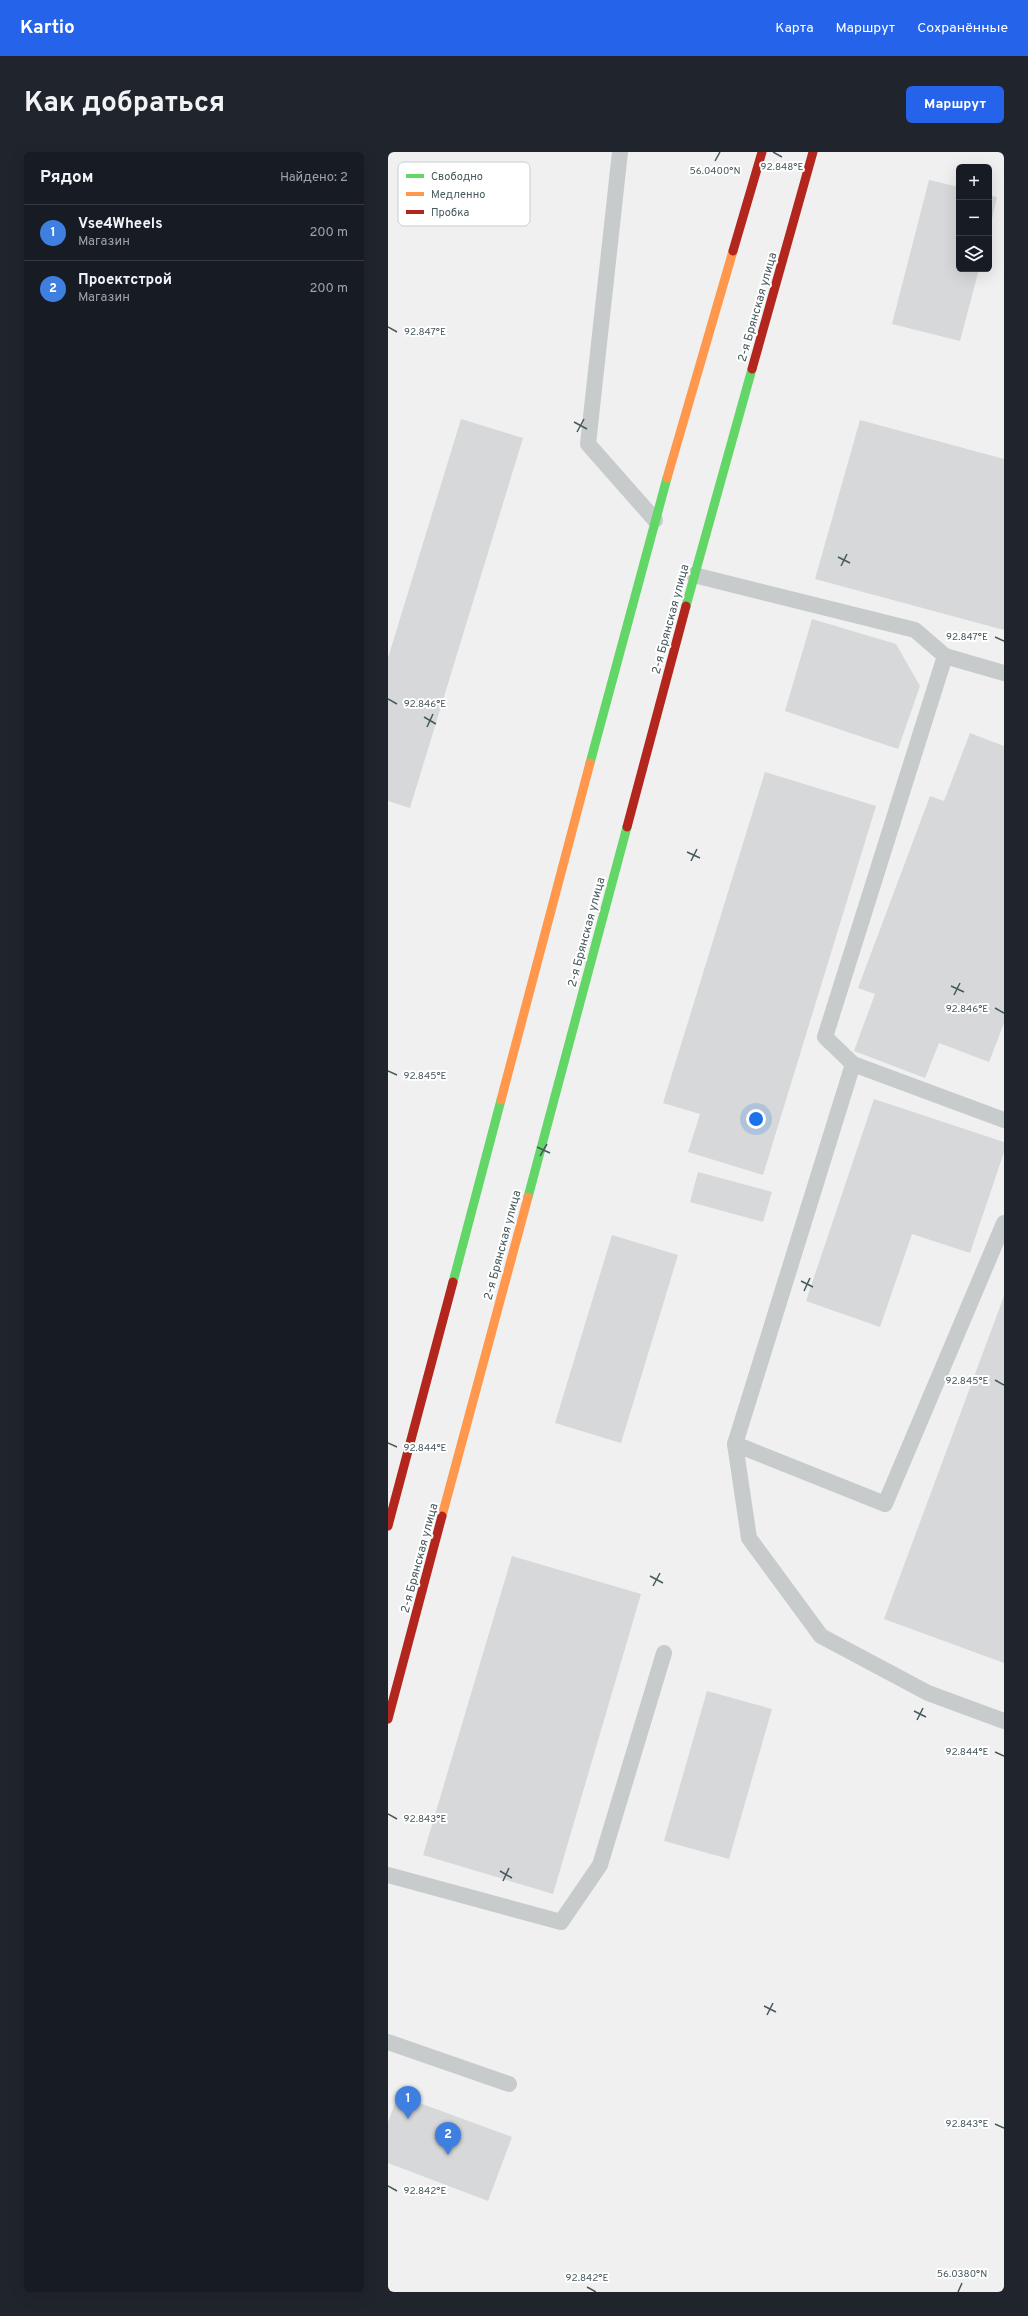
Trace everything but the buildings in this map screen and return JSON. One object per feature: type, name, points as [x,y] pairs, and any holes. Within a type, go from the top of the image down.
[{"type":"main road","points":[[388,1526],[655,520],[762,152]]},
{"type":"main road","name":"2-я Брянская улица","points":[[388,1720],[694,575],[813,152]]},
{"type":"lane","points":[[620,152],[588,444],[655,520]]},
{"type":"lane","points":[[694,575],[915,630],[945,656],[1004,673]]},
{"type":"lane","points":[[945,656],[825,1037],[853,1064],[1004,1120]]},
{"type":"lane","points":[[853,1064],[735,1444],[749,1538],[821,1636],[928,1694],[1004,1721]]},
{"type":"lane","points":[[735,1444],[885,1504],[1004,1223]]},
{"type":"lane","points":[[388,1875],[561,1922],[600,1865],[664,1653]]},
{"type":"lane","points":[[388,2042],[509,2084]]},
{"type":"traffic: fast","points":[[686,606],[752,369]]},
{"type":"traffic: fast","points":[[590,763],[667,478]]},
{"type":"traffic: fast","points":[[528,1197],[627,827]]},
{"type":"traffic: fast","points":[[453,1282],[501,1100]]},
{"type":"traffic: slow","points":[[667,478],[733,251]]},
{"type":"traffic: slow","points":[[501,1100],[590,763]]},
{"type":"traffic: slow","points":[[442,1516],[528,1197]]},
{"type":"traffic: jam","points":[[733,251],[762,152]]},
{"type":"traffic: jam","points":[[752,369],[813,152]]},
{"type":"traffic: jam","points":[[627,827],[686,606]]},
{"type":"traffic: jam","points":[[388,1526],[453,1282]]},
{"type":"traffic: jam","points":[[388,1719],[442,1516]]},
{"type":"place","name":"Vse4Wheels","points":[[408,2119]]},
{"type":"place","name":"Проектстрой","points":[[448,2155]]}]
